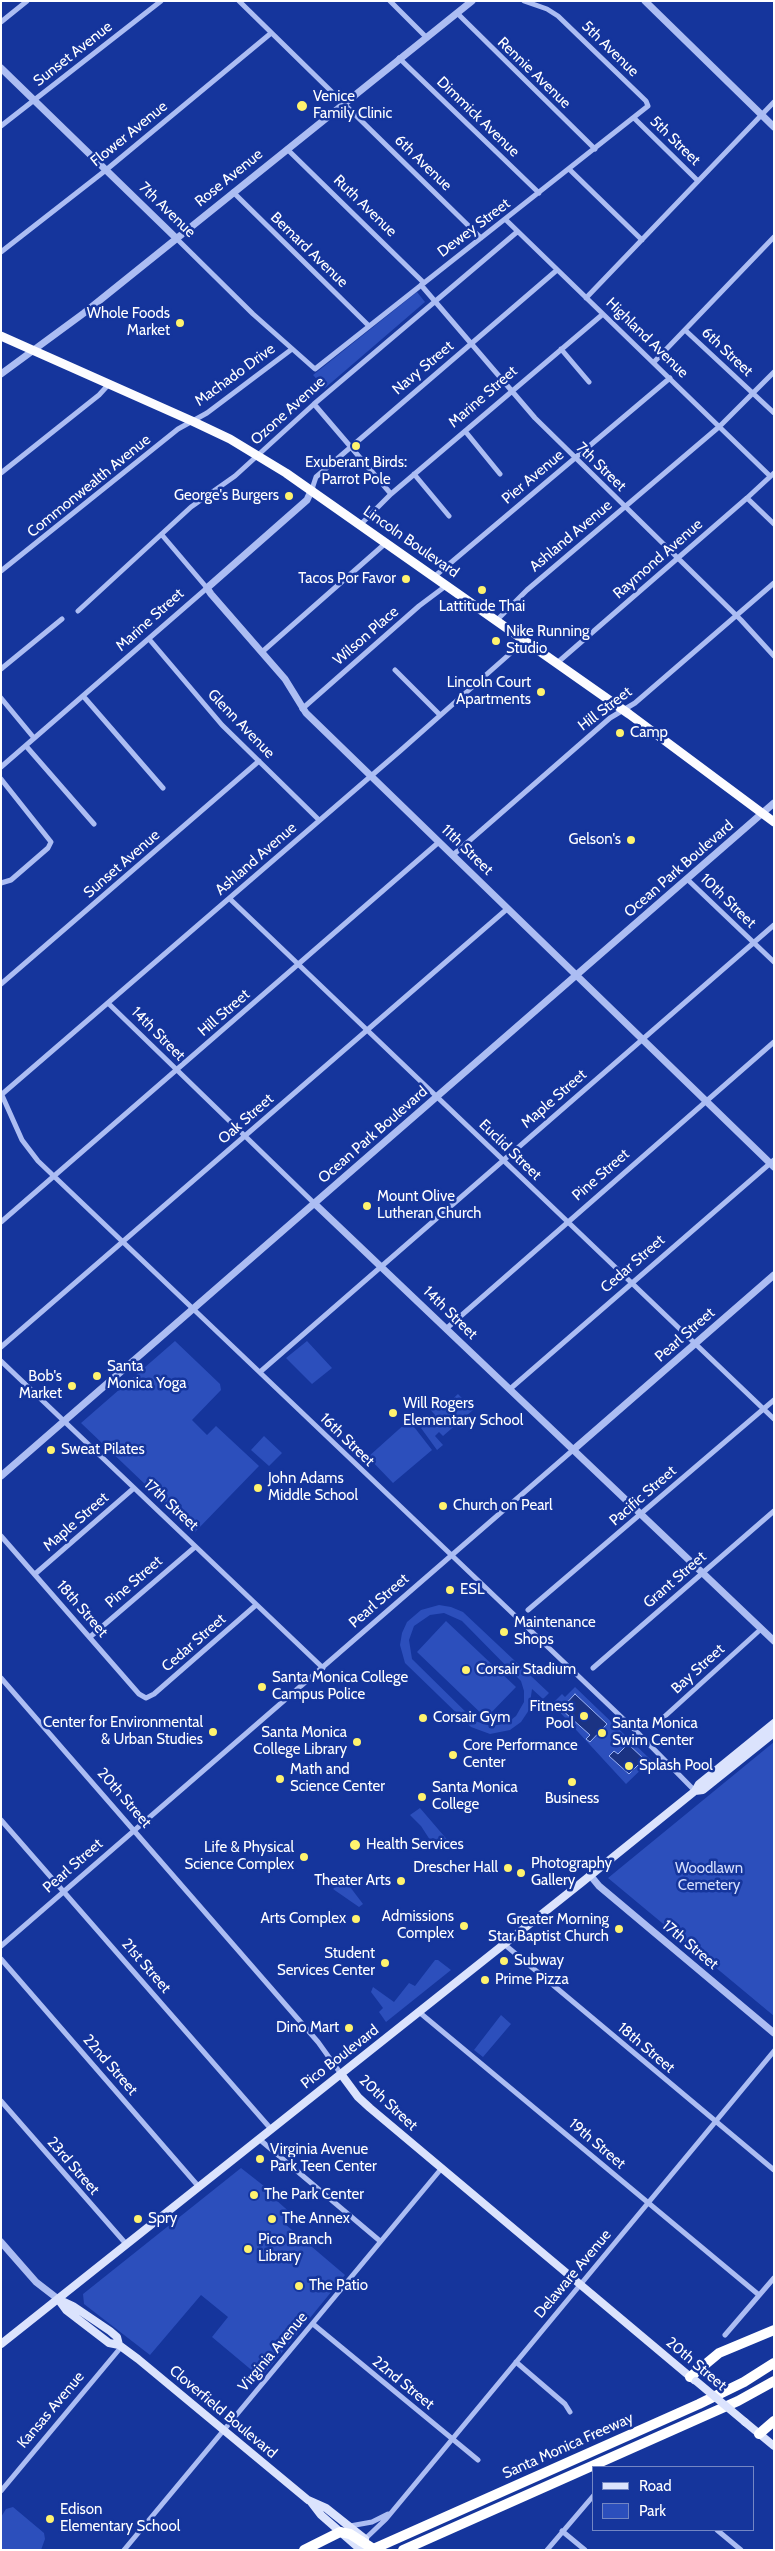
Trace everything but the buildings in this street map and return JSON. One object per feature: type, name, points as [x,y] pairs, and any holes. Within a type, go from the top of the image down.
[{"type":"highway","name":"Lincoln Boulevard","points":[[1,336],[230,439],[312,489],[623,710],[774,822]]},
{"type":"highway","points":[[693,2379],[719,2353],[774,2330]]},
{"type":"highway","name":"Santa Monica Freeway","points":[[374,2550],[699,2404],[744,2382],[774,2363]]},
{"type":"highway","name":"Santa Monica Freeway","points":[[403,2550],[738,2401],[774,2381]]},
{"type":"highway","points":[[759,2434],[774,2421]]},
{"type":"highway","points":[[304,2550],[340,2532],[350,2534],[360,2543],[374,2550]]},
{"type":"main road","name":"Pico Boulevard","points":[[1,2344],[127,2246],[695,1791],[699,1784],[733,1762],[764,1736],[774,1723]]},
{"type":"main road","name":"Pico Boulevard","points":[[764,1736],[774,1733]]},
{"type":"main road","name":"20th Street","points":[[341,2074],[362,2101],[441,2169],[774,2446]]},
{"type":"main road","name":"Cloverfield Boulevard","points":[[58,2300],[66,2310],[112,2345],[120,2345],[224,2430],[310,2501],[321,2515],[340,2532]]},
{"type":"main road","name":"Cloverfield Boulevard","points":[[310,2501],[326,2508],[350,2526],[360,2543]]},
{"type":"street","points":[[1,22],[27,1]]},
{"type":"street","name":"Sunset Avenue","points":[[1,126],[161,1]]},
{"type":"street","name":"6th Avenue","points":[[239,1],[270,34],[481,238]]},
{"type":"street","points":[[390,1],[426,38]]},
{"type":"street","name":"Rose Avenue","points":[[1,374],[176,238],[472,1]]},
{"type":"street","name":"5th Avenue","points":[[524,1],[547,8],[558,16],[646,101],[648,106]]},
{"type":"street","points":[[645,1],[774,127]]},
{"type":"street","name":"Rennie Avenue","points":[[457,14],[595,149]]},
{"type":"street","name":"Flower Avenue","points":[[1,252],[106,170],[270,34]]},
{"type":"street","name":"Dimmick Avenue","points":[[399,58],[539,194]]},
{"type":"street","name":"7th Avenue","points":[[1,68],[314,369]]},
{"type":"street","points":[[586,298],[774,102]]},
{"type":"street","name":"Dewey Street","points":[[314,369],[539,194],[648,106]]},
{"type":"street","name":"5th Street","points":[[634,118],[698,182]]},
{"type":"street","name":"Ruth Avenue","points":[[287,149],[423,284]]},
{"type":"street","points":[[569,169],[642,240]]},
{"type":"street","name":"Bernard Avenue","points":[[233,192],[369,326]]},
{"type":"street","name":"Highland Avenue","points":[[505,219],[556,270],[772,475]]},
{"type":"street","name":"Ozone Avenue","points":[[78,611],[191,507],[235,476],[314,404],[517,232]]},
{"type":"street","points":[[654,362],[774,237]]},
{"type":"street","name":"Navy Street","points":[[312,489],[316,477],[556,270]]},
{"type":"street","name":"7th Street","points":[[423,284],[435,302],[574,458],[736,616],[774,656]]},
{"type":"street","name":"Marine Street","points":[[361,524],[390,494],[603,314]]},
{"type":"street","name":"6th Street","points":[[685,330],[774,413]]},
{"type":"street","name":"Machado Drive","points":[[192,421],[208,413],[292,349]]},
{"type":"street","points":[[561,349],[589,382]]},
{"type":"street","name":"Ashland Avenue","points":[[497,620],[527,590],[720,426],[774,372]]},
{"type":"street","name":"Pier Avenue","points":[[435,576],[670,378]]},
{"type":"street","points":[[1,473],[99,395],[110,384]]},
{"type":"street","points":[[314,404],[390,494]]},
{"type":"street","name":"Commonwealth Avenue","points":[[1,571],[178,429],[192,421]]},
{"type":"street","points":[[464,431],[500,474]]},
{"type":"street","points":[[414,474],[449,516]]},
{"type":"street","name":"Raymond Avenue","points":[[557,663],[748,498],[772,475]]},
{"type":"street","name":"Marine Street","points":[[1,768],[307,500],[312,489]]},
{"type":"street","points":[[748,498],[774,524]]},
{"type":"street","name":"11th Street","points":[[162,535],[288,683],[302,709],[705,1102],[772,1163]]},
{"type":"street","points":[[262,652],[387,542]]},
{"type":"street","name":"Hill Street","points":[[453,855],[610,718],[635,703],[774,583]]},
{"type":"street","name":"Wilson Place","points":[[302,709],[419,606],[448,585]]},
{"type":"street","points":[[1,669],[62,619]]},
{"type":"street","name":"Glenn Avenue","points":[[149,639],[222,724],[320,820]]},
{"type":"street","name":"Ashland Avenue","points":[[1,1094],[230,899],[513,651],[524,639]]},
{"type":"street","points":[[395,670],[440,715]]},
{"type":"street","points":[[84,696],[163,788]]},
{"type":"street","points":[[1,698],[34,738]]},
{"type":"street","points":[[26,746],[94,824]]},
{"type":"street","name":"Sunset Avenue","points":[[1,984],[259,762]]},
{"type":"street","points":[[1,779],[51,842],[10,880],[1,883]]},
{"type":"street","name":"Ocean Park Boulevard","points":[[1,1476],[438,1098],[774,803]]},
{"type":"street","name":"Ocean Park Boulevard","points":[[763,814],[774,810]]},
{"type":"street","name":"Hill Street","points":[[1,1222],[439,842]]},
{"type":"street","name":"10th Street","points":[[687,879],[774,962]]},
{"type":"street","name":"Euclid Street","points":[[230,899],[774,1419]]},
{"type":"street","name":"Oak Street","points":[[1,1347],[246,1137],[507,909]]},
{"type":"street","name":"Maple Street","points":[[260,1372],[774,925]]},
{"type":"street","name":"14th Street","points":[[109,1004],[176,1071],[774,1641]]},
{"type":"street","name":"Pine Street","points":[[446,1328],[774,1042]]},
{"type":"street","name":"16th Street","points":[[1,1094],[22,1140],[53,1176],[260,1372],[333,1445],[636,1731],[695,1791]]},
{"type":"street","name":"Cedar Street","points":[[510,1389],[631,1282],[772,1163]]},
{"type":"street","name":"Pearl Street","points":[[1,1946],[774,1275]]},
{"type":"street","name":"17th Street","points":[[1,1361],[323,1668]]},
{"type":"street","name":"Pacific Street","points":[[528,1610],[774,1400]]},
{"type":"street","name":"Maple Street","points":[[34,1574],[134,1488]]},
{"type":"street","name":"Grant Street","points":[[593,1668],[774,1511]]},
{"type":"street","name":"18th Street","points":[[1,1536],[139,1694],[146,1698]]},
{"type":"street","name":"Pine Street","points":[[90,1637],[195,1547]]},
{"type":"street","name":"Cedar Street","points":[[146,1698],[154,1694],[256,1605]]},
{"type":"street","name":"Bay Street","points":[[652,1726],[761,1629]]},
{"type":"street","name":"20th Street","points":[[1,1678],[318,2042],[341,2074]]},
{"type":"street","name":"21st Street","points":[[1,1820],[271,2129]]},
{"type":"street","name":"17th Street","points":[[590,1875],[599,1886],[774,2033]]},
{"type":"street","name":"18th Street","points":[[504,1944],[774,2170]]},
{"type":"street","name":"22nd Street","points":[[1,1959],[199,2187]]},
{"type":"street","name":"19th Street","points":[[419,2012],[759,2295]]},
{"type":"street","name":"Delaware Avenue","points":[[360,2543],[373,2529],[384,2522],[390,2512],[774,2051]]},
{"type":"street","name":"23rd Street","points":[[1,2101],[127,2246]]},
{"type":"street","points":[[259,2139],[380,2241]]},
{"type":"street","name":"Virginia Avenue","points":[[124,2550],[441,2169]]},
{"type":"street","name":"Cloverfield Boulevard","points":[[1,2242],[36,2282],[58,2300]]},
{"type":"street","points":[[725,2335],[774,2278]]},
{"type":"street","name":"22nd Street","points":[[313,2324],[478,2460]]},
{"type":"street","name":"Kansas Avenue","points":[[1,2491],[120,2345]]},
{"type":"street","points":[[516,2362],[566,2404],[570,2412]]},
{"type":"street","points":[[547,2550],[592,2497]]},
{"type":"street","name":"Delaware Avenue","points":[[350,2526],[372,2522],[390,2512]]},
{"type":"street","points":[[562,2531],[584,2550]]},
{"type":"street","points":[[719,2531],[741,2550]]},
{"type":"green space","points":[[417,292],[425,302],[325,388],[313,375]]},
{"type":"green space","points":[[175,1341],[220,1384],[221,1390],[192,1420],[207,1435],[216,1426],[259,1466],[195,1532],[81,1423]]},
{"type":"green space","points":[[307,1341],[332,1368],[312,1384],[286,1358]]},
{"type":"green space","points":[[458,1394],[473,1410],[443,1436],[439,1432],[435,1436],[443,1445],[437,1450],[421,1428],[435,1415],[428,1407],[435,1402],[445,1406]]},
{"type":"green space","points":[[407,1422],[411,1423],[432,1450],[393,1483],[368,1457]]},
{"type":"green space","points":[[264,1436],[282,1453],[269,1466],[251,1450]]},
{"type":"green space","points":[[439,1605],[463,1612],[549,1693],[543,1699],[532,1689],[529,1710],[521,1722],[510,1730],[490,1734],[471,1727],[405,1663],[400,1645],[402,1633],[407,1622],[421,1610]],"holes":[[[444,1613],[462,1621],[521,1681],[524,1691],[524,1702],[516,1716],[507,1723],[491,1726],[475,1721],[412,1659],[409,1640],[414,1626],[430,1615]]]},
{"type":"green space","name":"Corsair Stadium","points":[[446,1621],[516,1687],[486,1718],[417,1652]]},
{"type":"green space","name":"Santa Monica Swim Center","points":[[575,1687],[651,1760],[626,1784],[555,1707],[557,1705],[554,1702],[562,1694],[565,1697]]},
{"type":"green space","name":"Woodlawn Cemetery","points":[[774,1742],[774,2016],[608,1878]]},
{"type":"green space","points":[[420,1808],[450,1843],[432,1843],[421,1826],[410,1815]]},
{"type":"green space","points":[[344,1879],[363,1904],[359,1907],[333,1889]]},
{"type":"green space","points":[[435,1960],[438,1960],[451,1970],[386,2022],[379,2012],[383,2008],[371,1992],[373,1987],[394,2002],[409,1983],[415,1986]]},
{"type":"green space","points":[[501,2015],[511,2024],[483,2057],[474,2050]]},
{"type":"green space","points":[[241,2168],[278,2197],[276,2200],[293,2215],[285,2224],[345,2275],[261,2378],[212,2337],[228,2317],[201,2295],[150,2355],[84,2304],[83,2294]]},
{"type":"green space","points":[[13,2507],[44,2533],[45,2539],[41,2550],[1,2550],[1,2517],[6,2509]]},
{"type":"shaded area","name":"Fitness Pool","points":[[575,1694],[607,1724],[590,1742],[586,1739],[590,1735],[561,1709]]},
{"type":"shaded area","name":"Splash Pool","points":[[628,1744],[644,1759],[629,1774],[609,1756],[614,1751],[618,1754]]},
{"type":"place","name":"Venice Family Clinic","points":[[302,106]]},
{"type":"place","name":"Whole Foods Market","points":[[180,323]]},
{"type":"place","name":"Exuberant Birds: Parrot Pole","points":[[356,446]]},
{"type":"place","name":"George's Burgers","points":[[289,496]]},
{"type":"place","name":"Tacos Por Favor","points":[[406,579]]},
{"type":"place","name":"Lattitude Thai","points":[[482,590]]},
{"type":"place","name":"Nike Running Studio","points":[[496,641]]},
{"type":"place","name":"Lincoln Court Apartments","points":[[541,692]]},
{"type":"place","name":"Camp","points":[[620,733]]},
{"type":"place","name":"Gelson's","points":[[631,840]]},
{"type":"place","name":"Mount Olive Lutheran Church","points":[[367,1206]]},
{"type":"place","name":"Santa Monica Yoga","points":[[97,1376]]},
{"type":"place","name":"Bob's Market","points":[[72,1386]]},
{"type":"place","name":"Will Rogers Elementary School","points":[[393,1413]]},
{"type":"place","name":"Sweat Pilates","points":[[51,1450]]},
{"type":"place","name":"John Adams Middle School","points":[[258,1488]]},
{"type":"place","name":"Church on Pearl","points":[[443,1506]]},
{"type":"place","name":"ESL","points":[[450,1590]]},
{"type":"place","name":"Maintenance Shops","points":[[504,1632]]},
{"type":"place","name":"Corsair Stadium","points":[[466,1670]]},
{"type":"place","name":"Santa Monica College Campus Police","points":[[262,1687]]},
{"type":"place","name":"Fitness Pool","points":[[584,1716]]},
{"type":"place","name":"Corsair Gym","points":[[423,1718]]},
{"type":"place","name":"Center for Environmental & Urban Studies","points":[[213,1732]]},
{"type":"place","name":"Santa Monica Swim Center","points":[[602,1733]]},
{"type":"place","name":"Santa Monica College Library","points":[[357,1742]]},
{"type":"place","name":"Core Performance Center","points":[[453,1755]]},
{"type":"place","name":"Splash Pool","points":[[629,1766]]},
{"type":"place","name":"Math and Science Center","points":[[280,1779]]},
{"type":"place","name":"Business","points":[[572,1782]]},
{"type":"place","name":"Santa Monica College","points":[[422,1797]]},
{"type":"place","name":"Health Services","points":[[355,1845]]},
{"type":"place","name":"Life & Physical Science Complex","points":[[304,1857]]},
{"type":"place","name":"Drescher Hall","points":[[508,1868]]},
{"type":"place","name":"Photography Gallery","points":[[521,1873]]},
{"type":"place","name":"Theater Arts","points":[[401,1881]]},
{"type":"place","name":"Arts Complex","points":[[356,1919]]},
{"type":"place","name":"Admissions Complex","points":[[464,1926]]},
{"type":"place","name":"Greater Morning Star Baptist Church","points":[[619,1929]]},
{"type":"place","name":"Subway","points":[[504,1961]]},
{"type":"place","name":"Student Services Center","points":[[385,1963]]},
{"type":"place","name":"Prime Pizza","points":[[485,1980]]},
{"type":"place","name":"Dino Mart","points":[[349,2028]]},
{"type":"place","name":"Virginia Avenue Park Teen Center","points":[[260,2159]]},
{"type":"place","name":"The Park Center","points":[[254,2195]]},
{"type":"place","name":"Spry","points":[[138,2219]]},
{"type":"place","name":"The Annex","points":[[272,2219]]},
{"type":"place","name":"Pico Branch Library","points":[[248,2249]]},
{"type":"place","name":"The Patio","points":[[299,2286]]},
{"type":"place","name":"Edison Elementary School","points":[[50,2519]]}]
